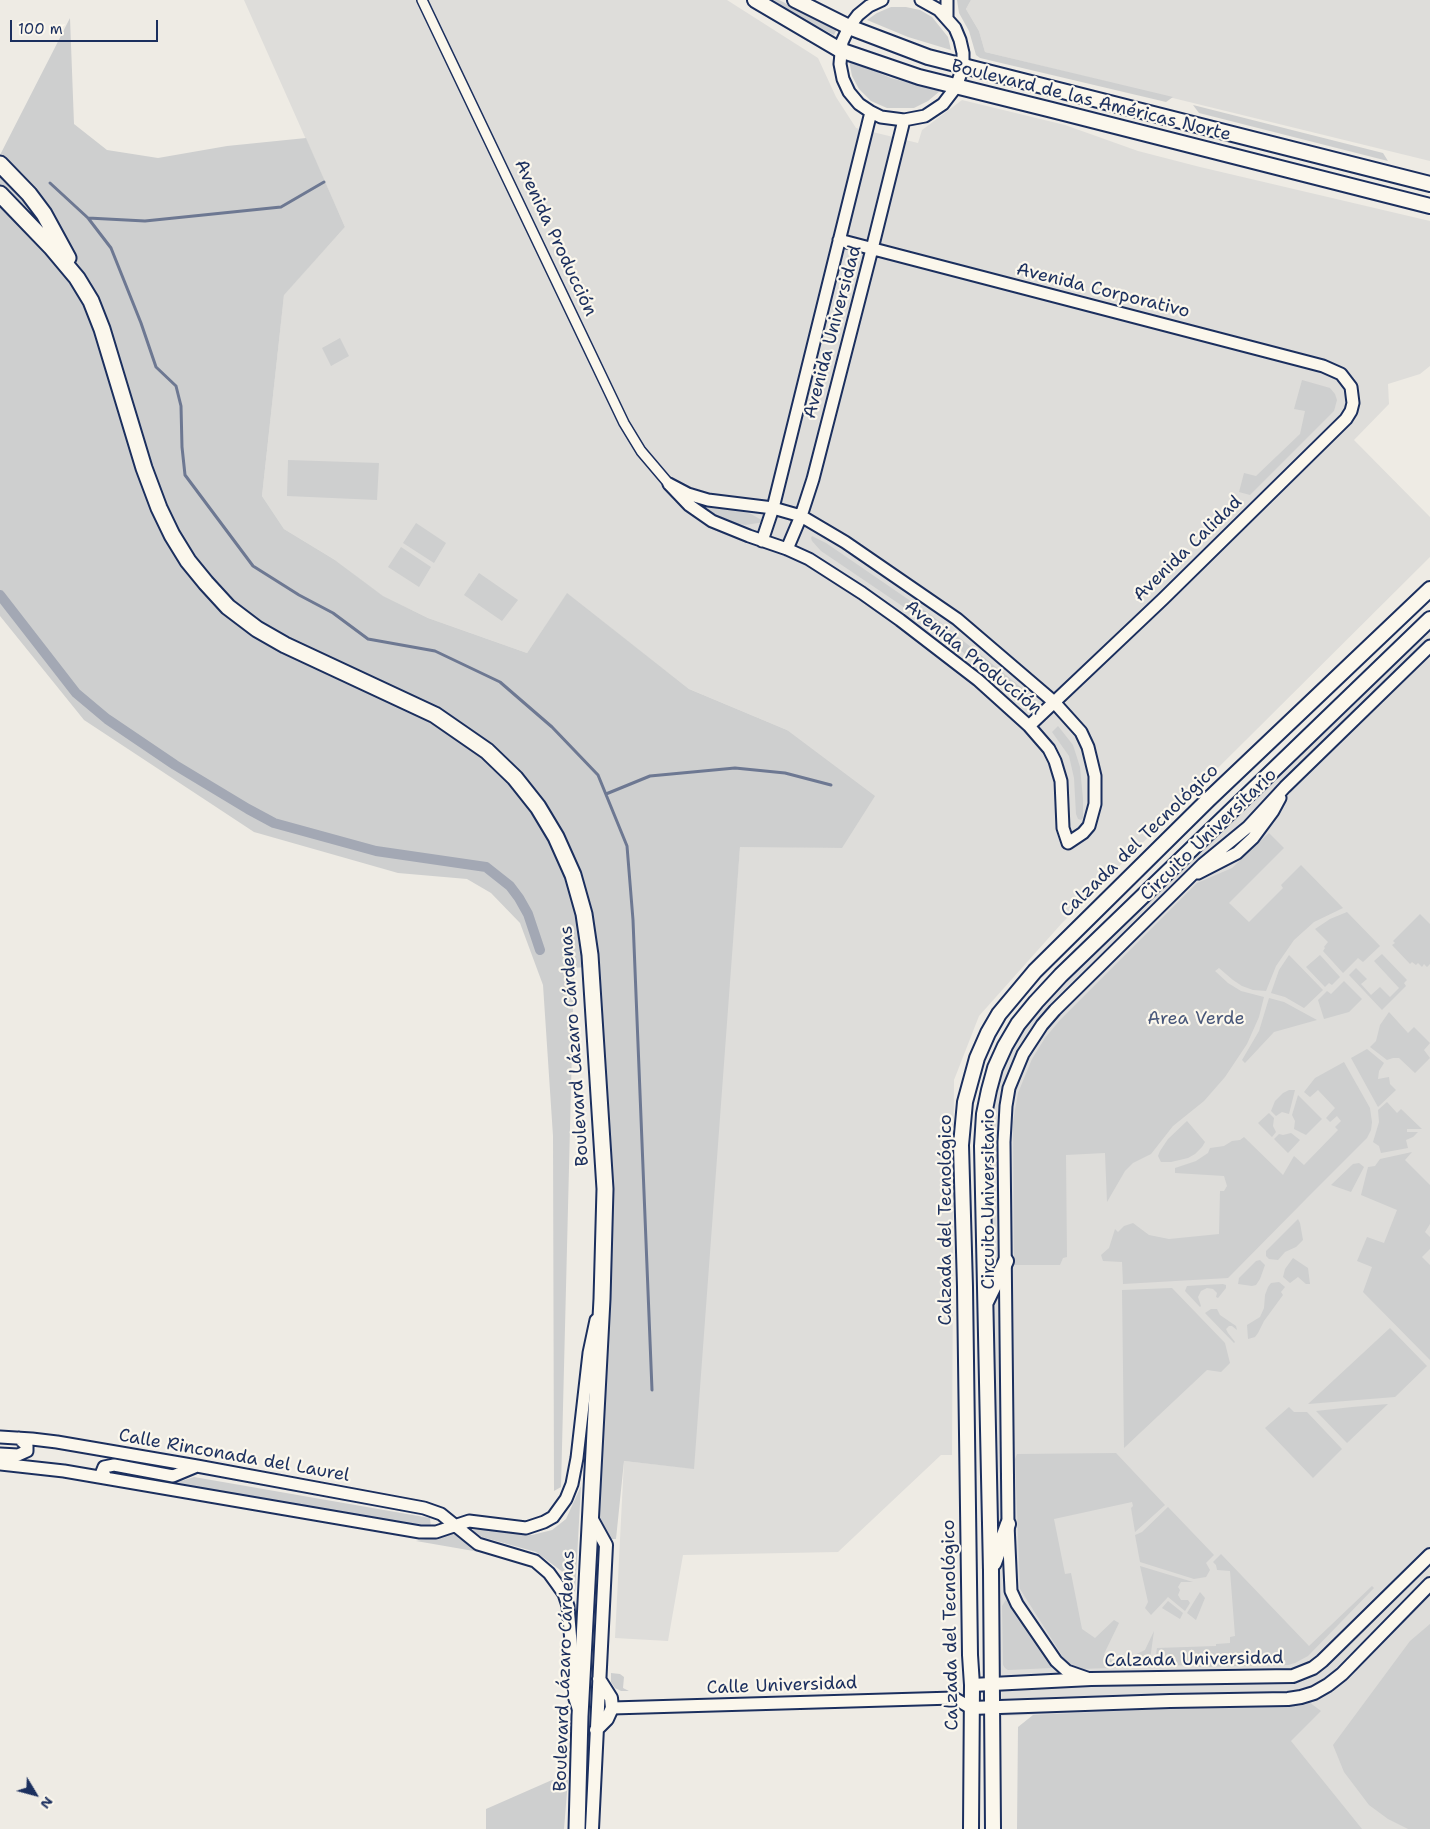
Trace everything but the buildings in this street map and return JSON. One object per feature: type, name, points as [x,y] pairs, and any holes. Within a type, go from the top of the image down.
[{"type":"highway","points":[[0,164],[29,194],[44,214],[77,278]]},
{"type":"highway","name":"Boulevard Lázaro Cárdenas","points":[[0,194],[51,247],[77,278],[91,301],[102,329],[144,468],[159,508],[172,535],[188,561],[206,583],[228,606],[257,629],[285,645],[399,696],[435,715],[487,751],[515,778],[538,807],[556,837],[573,875],[584,914],[590,955],[605,1189],[602,1299],[580,1716],[577,1829]]},
{"type":"main road","name":"Boulevard de las Américas Norte","points":[[755,0],[840,50],[919,77],[1430,206]]},
{"type":"main road","name":"Boulevard de las Américas Norte","points":[[795,0],[849,27],[888,43],[963,66],[1430,184]]},
{"type":"main road","points":[[1123,128],[1128,107]]},
{"type":"main road","name":"Calzada del Tecnológico","points":[[970,1827],[972,1685],[969,1624],[965,1286],[961,1146],[965,1102],[977,1058],[999,1014],[1015,993],[1056,949],[1208,800],[1430,589]]},
{"type":"main road","name":"Calzada del Tecnológico","points":[[994,1824],[990,1498],[982,1146],[984,1114],[996,1068],[1005,1046],[1018,1024],[1061,975],[1430,619]]},
{"type":"main road","points":[[985,1305],[1006,1261]]},
{"type":"main road","points":[[968,1497],[990,1498]]},
{"type":"main road","name":"Boulevard Lázaro Cárdenas","points":[[590,1515],[606,1545],[592,1829]]},
{"type":"main road","points":[[991,1571],[1008,1524]]},
{"type":"main road","name":"Calzada Universidad","points":[[972,1685],[992,1678],[1283,1677],[1304,1673],[1322,1661],[1430,1555]]},
{"type":"main road","points":[[971,1708],[1170,1700],[1288,1699],[1301,1697],[1314,1693],[1342,1674],[1430,1584]]},
{"type":"main road","points":[[969,1624],[975,1631],[980,1670],[992,1678]]},
{"type":"main road","points":[[596,1730],[607,1719],[612,1708],[611,1698],[598,1679]]},
{"type":"main road","points":[[971,1735],[977,1729],[982,1730],[983,1733],[985,1792],[994,1824]]},
{"type":"street","name":"Avenida Producción","points":[[422,0],[624,423],[641,451],[669,484],[699,513],[725,527],[787,549],[816,564],[900,620],[978,680],[1029,726],[1049,749],[1058,770],[1062,793],[1063,828],[1068,843],[1083,833],[1089,826],[1093,818],[1095,804],[1095,776],[1088,747],[1080,732],[1054,702],[957,620],[849,545],[800,516],[773,508],[708,500],[688,494],[669,484]]},
{"type":"street","points":[[882,0],[863,11],[849,27],[840,50],[840,64],[843,79],[849,92],[859,104],[871,112],[892,120],[914,119],[934,111],[947,100],[956,87],[963,66],[963,53],[955,28],[939,10],[921,0]]},
{"type":"street","points":[[947,0],[947,17]]},
{"type":"street","name":"Avenida Universidad","points":[[762,541],[773,508],[871,112]]},
{"type":"street","name":"Avenida Universidad","points":[[787,549],[815,470],[904,120]]},
{"type":"street","name":"Avenida Corporativo","points":[[839,240],[1323,366],[1341,374],[1351,387]]},
{"type":"street","name":"Avenida Calidad","points":[[1029,726],[1163,599],[1346,419],[1353,403],[1351,387]]},
{"type":"street","name":"Circuito Universitario","points":[[1091,1679],[1076,1675],[1061,1666],[1017,1604],[1011,1591],[1008,1524],[1004,1142],[1009,1088],[1023,1054],[1042,1025],[1055,1010],[1210,858],[1248,827],[1285,786],[1430,646]]},
{"type":"street","points":[[0,1464],[14,1464],[64,1471],[420,1532],[436,1532],[469,1521],[526,1528],[553,1517],[560,1509],[572,1484],[578,1458],[588,1352],[602,1299]]},
{"type":"street","name":"Calle Rinconada del Laurel","points":[[0,1437],[57,1442],[197,1466],[424,1508],[441,1514],[478,1544],[535,1561],[549,1572],[564,1594],[568,1606],[572,1680],[574,1696],[580,1716]]},
{"type":"street","points":[[0,1454],[18,1455],[27,1451],[27,1446],[19,1438]]},
{"type":"street","points":[[107,1478],[102,1472],[104,1467],[114,1465],[173,1476],[197,1466]]},
{"type":"street","points":[[971,1708],[954,1698],[972,1685]]},
{"type":"street","name":"Calle Universidad","points":[[612,1708],[954,1698]]},
{"type":"shaded area","points":[[244,0],[727,0],[818,58],[836,97],[856,128],[918,143],[922,130],[962,100],[1065,125],[1138,151],[1430,221],[1430,366],[1420,374],[1388,384],[1389,404],[1354,440],[1430,517],[1430,557],[1062,923],[979,1016],[954,1080],[952,1455],[941,1455],[838,1552],[683,1555],[668,1641],[615,1638],[624,1461],[690,1468],[740,846],[842,848],[787,730],[689,689],[567,594],[527,653],[428,618],[382,596],[335,560],[284,529],[262,496],[284,294],[345,227]]},
{"type":"shaded area","points":[[971,0],[1430,0],[1430,161],[985,52],[979,31],[966,9]]},
{"type":"shaded area","points":[[1430,629],[1430,1829],[1311,1829],[1096,1718],[1029,1715],[1002,1716],[995,1467],[991,1113],[1007,1057],[1022,1029],[1039,1008]]},
{"type":"green space","points":[[765,0],[779,0],[837,29],[834,35]]},
{"type":"green space","points":[[957,0],[971,0],[966,9],[979,31],[985,52],[1173,97],[1166,102],[980,58],[976,55],[969,31],[959,13]]},
{"type":"green space","points":[[891,7],[906,7],[920,10],[932,17],[948,37],[951,50],[908,37],[867,20]]},
{"type":"green space","points":[[70,18],[74,124],[107,150],[158,158],[227,146],[306,138],[345,227],[284,295],[262,496],[284,529],[335,560],[383,596],[428,618],[527,653],[567,593],[689,689],[787,730],[875,796],[842,848],[740,847],[694,1469],[624,1461],[616,1539],[611,1539],[607,1535],[599,1517],[612,1235],[598,966],[574,968],[561,1487],[554,1491],[553,1136],[543,985],[520,923],[491,893],[467,879],[398,873],[254,832],[84,720],[0,616],[0,155]]},
{"type":"green space","points":[[849,60],[891,78],[940,91],[928,101],[914,108],[887,108],[871,101],[859,89],[852,76]]},
{"type":"green space","points":[[1193,105],[1383,153],[1388,161],[1199,113]]},
{"type":"green space","points":[[340,338],[349,356],[331,366],[322,348]]},
{"type":"green space","points":[[1302,380],[1330,388],[1337,400],[1334,411],[1250,495],[1239,492],[1244,473],[1256,476],[1300,434],[1305,411],[1294,409]]},
{"type":"green space","points":[[288,460],[379,463],[377,500],[287,496]]},
{"type":"green space","points":[[707,509],[737,510],[751,514],[765,522],[745,525],[734,523],[708,512]]},
{"type":"green space","points":[[416,523],[446,543],[434,563],[403,543]]},
{"type":"green space","points":[[812,536],[826,543],[931,615],[1032,696],[1033,699],[1026,704],[926,622],[821,551],[812,541]]},
{"type":"green space","points":[[401,547],[431,567],[419,587],[388,567]]},
{"type":"green space","points":[[479,573],[518,600],[502,621],[464,595]]},
{"type":"green space","points":[[1058,726],[1073,745],[1080,767],[1083,799],[1083,818],[1081,820],[1078,819],[1076,814],[1074,778],[1069,756],[1052,732]]},
{"type":"green space","name":"Area Verde","points":[[1269,833],[1284,848],[1229,903],[1249,922],[1283,888],[1281,885],[1301,865],[1343,908],[1314,922],[1294,940],[1276,966],[1266,991],[1253,990],[1242,986],[1219,968],[1215,971],[1228,983],[1241,991],[1264,997],[1259,1017],[1247,1044],[1225,1077],[1204,1101],[1173,1126],[1151,1154],[1133,1163],[1125,1171],[1107,1202],[1105,1153],[1066,1155],[1067,1257],[1063,1258],[1060,1265],[1014,1265],[1013,1122],[1018,1093],[1032,1059],[1045,1038],[1060,1020],[1197,883],[1232,868]]},
{"type":"green space","points":[[1347,912],[1380,946],[1363,962],[1358,958],[1343,973],[1323,951],[1328,942],[1315,929],[1330,919]]},
{"type":"green space","points":[[1420,914],[1430,924],[1430,964],[1427,967],[1424,964],[1422,967],[1418,963],[1416,965],[1412,962],[1410,964],[1392,945],[1395,943],[1393,941]]},
{"type":"green space","points":[[1382,954],[1407,980],[1404,983],[1406,986],[1382,1010],[1349,975],[1356,968],[1367,979],[1361,984],[1371,995],[1380,987],[1390,997],[1399,988],[1374,961]]},
{"type":"green space","points":[[1289,955],[1323,990],[1304,1008],[1285,997],[1271,993],[1279,970]]},
{"type":"green space","points":[[1320,955],[1340,977],[1332,985],[1329,983],[1325,987],[1306,967]]},
{"type":"green space","points":[[1344,981],[1362,999],[1349,1012],[1324,1019],[1318,1000],[1327,991],[1331,994]]},
{"type":"green space","points":[[1269,998],[1284,1002],[1317,1020],[1274,1032],[1245,1063],[1242,1060],[1259,1031]]},
{"type":"green space","points":[[1389,1012],[1408,1033],[1414,1027],[1430,1043],[1424,1050],[1430,1058],[1415,1073],[1399,1058],[1387,1060],[1370,1047],[1376,1041],[1380,1025]]},
{"type":"green space","points":[[1367,1049],[1384,1063],[1379,1071],[1378,1079],[1389,1077],[1390,1084],[1396,1090],[1378,1107],[1351,1058]]},
{"type":"green space","points":[[1344,1062],[1370,1108],[1372,1122],[1367,1138],[1228,1278],[1123,1284],[1122,1262],[1103,1261],[1101,1255],[1109,1248],[1115,1229],[1118,1232],[1124,1226],[1133,1223],[1149,1235],[1169,1239],[1219,1234],[1220,1191],[1224,1191],[1227,1186],[1224,1176],[1175,1173],[1175,1168],[1196,1161],[1208,1153],[1210,1148],[1224,1146],[1244,1137],[1283,1175],[1294,1156],[1304,1165],[1338,1130],[1335,1127],[1341,1121],[1337,1116],[1330,1122],[1326,1118],[1335,1108],[1318,1090],[1310,1097],[1304,1092],[1315,1078]]},
{"type":"green space","points":[[1289,1090],[1295,1090],[1289,1114],[1282,1112],[1276,1116],[1271,1111],[1275,1101]]},
{"type":"green space","points":[[1298,1095],[1322,1119],[1306,1135],[1294,1129],[1295,1121],[1292,1115]]},
{"type":"green space","points":[[1387,1102],[1397,1113],[1401,1109],[1422,1129],[1407,1129],[1407,1132],[1418,1132],[1406,1140],[1408,1148],[1381,1153],[1379,1146],[1373,1142],[1379,1122],[1378,1110]]},
{"type":"green space","points":[[1269,1113],[1274,1118],[1273,1126],[1276,1132],[1272,1137],[1258,1123]]},
{"type":"green space","points":[[1187,1121],[1205,1142],[1202,1147],[1188,1158],[1161,1162],[1158,1156],[1160,1151],[1168,1139]]},
{"type":"green space","points":[[1291,1133],[1300,1140],[1288,1153],[1274,1139],[1279,1134]]},
{"type":"green space","points":[[1412,1152],[1405,1160],[1430,1185],[1430,1224],[1425,1232],[1430,1237],[1430,1249],[1422,1257],[1430,1265],[1430,1360],[1363,1292],[1372,1267],[1357,1261],[1367,1237],[1384,1243],[1397,1210],[1361,1195],[1368,1167],[1375,1166],[1380,1159]]},
{"type":"green space","points":[[1359,1163],[1364,1167],[1351,1192],[1331,1185],[1353,1164]]},
{"type":"green space","points":[[1298,1219],[1303,1240],[1296,1247],[1285,1252],[1278,1260],[1269,1259],[1266,1256],[1266,1251]]},
{"type":"green space","points":[[1293,1258],[1308,1268],[1310,1284],[1306,1284],[1298,1277],[1290,1283],[1283,1277],[1285,1269]]},
{"type":"green space","points":[[1260,1260],[1265,1265],[1256,1285],[1238,1284],[1239,1278],[1256,1261]]},
{"type":"green space","points":[[1279,1282],[1285,1287],[1281,1292],[1283,1295],[1255,1337],[1248,1339],[1247,1325],[1260,1317],[1264,1308],[1268,1287],[1271,1283]]},
{"type":"green space","points":[[1226,1285],[1226,1288],[1218,1298],[1216,1297],[1217,1293],[1213,1289],[1207,1288],[1201,1291],[1198,1297],[1200,1307],[1185,1291],[1187,1286]]},
{"type":"green space","points":[[1172,1288],[1225,1343],[1230,1363],[1221,1372],[1207,1370],[1124,1448],[1122,1290]]},
{"type":"green space","points":[[1211,1309],[1217,1309],[1220,1315],[1236,1326],[1237,1330],[1232,1326],[1226,1329],[1234,1343],[1205,1313]]},
{"type":"green space","points":[[1390,1328],[1427,1366],[1395,1397],[1308,1404]]},
{"type":"green space","points":[[1388,1404],[1347,1443],[1316,1411],[1352,1407]]},
{"type":"green space","points":[[1289,1407],[1294,1412],[1307,1412],[1342,1449],[1313,1478],[1265,1428]]},
{"type":"green space","points":[[1116,1453],[1165,1505],[1135,1532],[1131,1508],[1133,1506],[1132,1502],[1054,1519],[1065,1574],[1071,1573],[1082,1629],[1095,1638],[1114,1620],[1119,1623],[1104,1654],[1116,1664],[1145,1650],[1154,1631],[1149,1667],[1078,1669],[1065,1660],[1020,1589],[1015,1459],[1017,1454]]},
{"type":"green space","points":[[194,1477],[430,1518],[431,1529],[175,1483]]},
{"type":"green space","points":[[581,1486],[575,1594],[564,1573],[536,1552],[482,1537],[471,1530],[486,1529],[532,1535],[552,1530],[566,1519]]},
{"type":"green space","points":[[1168,1507],[1214,1555],[1206,1563],[1210,1570],[1206,1577],[1194,1579],[1140,1562],[1135,1535],[1142,1532]]},
{"type":"green space","points":[[456,1533],[486,1550],[491,1554],[416,1541]]},
{"type":"green space","points":[[1221,1554],[1309,1646],[1372,1586],[1374,1588],[1308,1656],[1295,1663],[1288,1665],[1195,1667],[1194,1665],[1154,1666],[1157,1648],[1216,1646],[1216,1644],[1230,1643],[1230,1637],[1235,1636],[1230,1571],[1217,1570],[1213,1562]]},
{"type":"green space","points":[[1140,1566],[1193,1582],[1181,1582],[1178,1587],[1180,1590],[1178,1595],[1181,1600],[1188,1600],[1190,1603],[1185,1611],[1168,1597],[1151,1615],[1145,1608],[1148,1602]]},
{"type":"green space","points":[[1200,1592],[1205,1598],[1196,1620],[1187,1613]]},
{"type":"green space","points":[[1007,1598],[1052,1668],[1008,1670],[1003,1665],[1002,1606]]},
{"type":"green space","points":[[1168,1601],[1183,1613],[1180,1619],[1162,1608]]},
{"type":"green space","points":[[1430,1624],[1430,1829],[1408,1829],[1388,1819],[1369,1805],[1344,1772],[1333,1745],[1410,1641]]},
{"type":"green space","points":[[611,1673],[620,1674],[624,1677],[623,1688],[629,1691],[621,1691],[615,1688],[611,1682]]},
{"type":"green space","points":[[1309,1702],[1321,1711],[1291,1741],[1362,1829],[1017,1829],[1018,1727],[1033,1715]]},
{"type":"green space","points":[[552,1780],[568,1780],[564,1829],[486,1829],[486,1809]]},
{"type":"waterway","points":[[88,218],[145,221],[281,207],[324,182]]},
{"type":"waterway","points":[[50,183],[88,218],[111,248],[141,323],[156,367],[176,386],[181,406],[185,475],[253,566],[299,595],[333,613],[368,639],[435,651],[500,682],[552,727],[598,775],[627,846],[633,920],[652,1390]]},
{"type":"waterway","points":[[0,595],[76,693],[107,719],[175,765],[274,823],[376,851],[486,867],[510,886],[519,898],[528,914],[540,950]]},
{"type":"waterway","points":[[606,794],[650,776],[735,768],[785,773],[831,785]]}]
